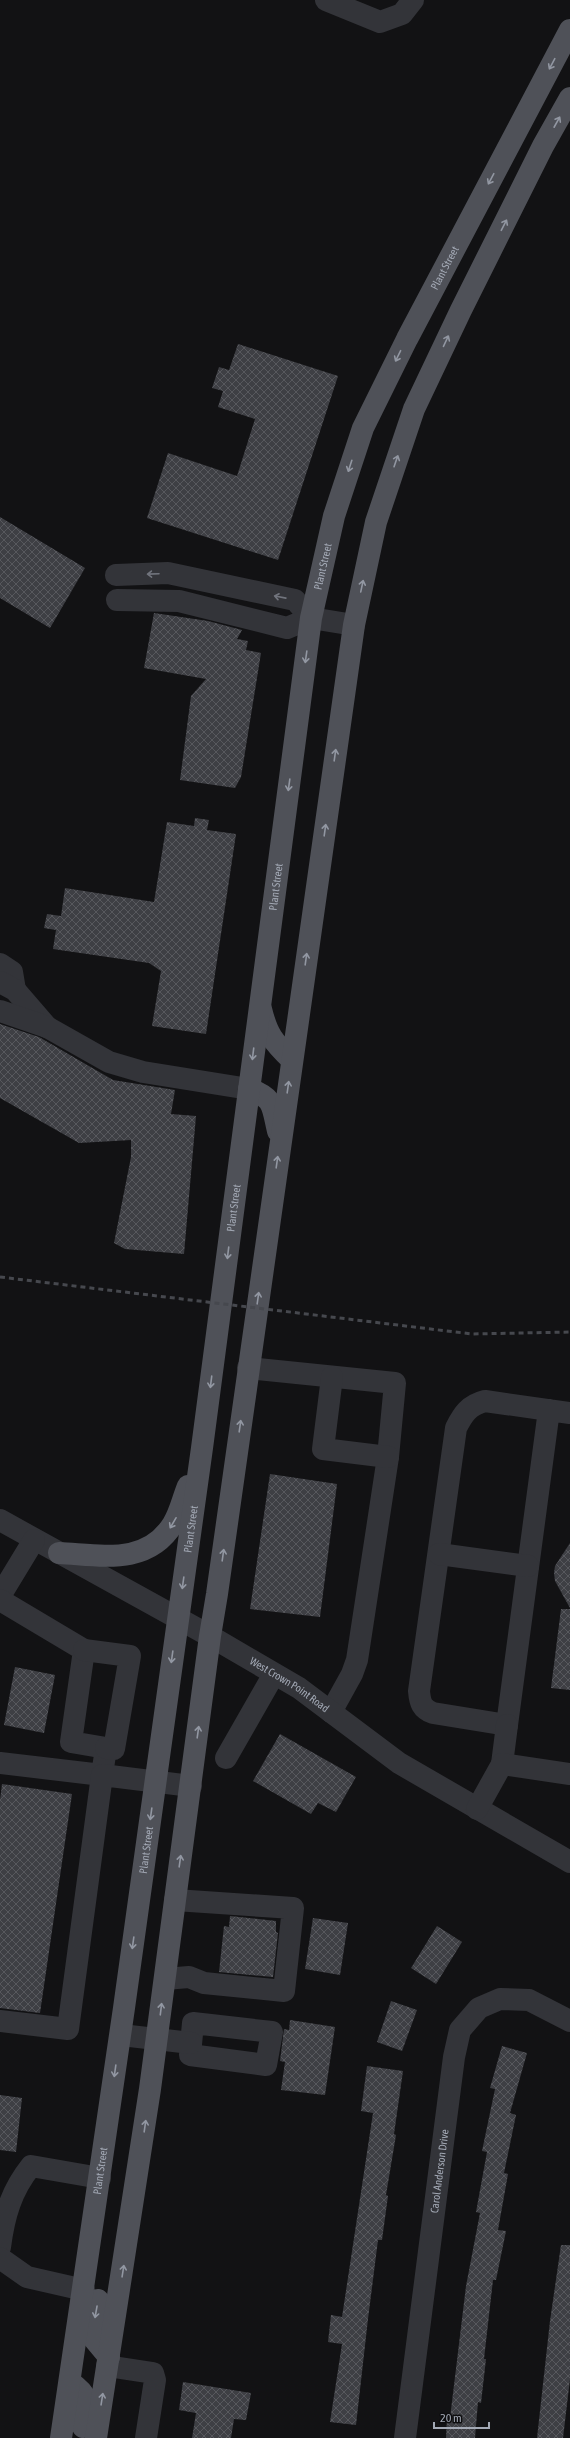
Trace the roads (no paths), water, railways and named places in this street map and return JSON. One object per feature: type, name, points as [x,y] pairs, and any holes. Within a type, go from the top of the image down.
[{"type":"main road","name":"Plant Street","points":[[61,2438],[100,2178],[202,1448],[312,618],[334,516],[362,428],[407,339],[570,30]]},
{"type":"main road","points":[[96,2438],[136,2188],[210,1636],[218,1594],[280,1140],[354,625],[376,522],[414,409],[468,296],[570,98]]},
{"type":"main road","points":[[260,1002],[266,1028],[275,1044],[292,1060]]},
{"type":"main road","points":[[249,1089],[264,1094],[271,1103],[280,1140]]},
{"type":"main road","points":[[59,1553],[120,1556],[138,1553],[152,1547],[161,1539],[174,1523],[202,1448]]},
{"type":"main road","points":[[100,2178],[107,2191],[111,2205],[94,2323],[94,2339],[108,2362]]},
{"type":"main road","points":[[70,2382],[83,2391],[87,2398],[81,2438]]},
{"type":"street","points":[[326,0],[380,22],[402,14],[412,0]]},
{"type":"street","points":[[116,575],[168,573],[294,600],[312,618]]},
{"type":"street","points":[[195,605],[201,581]]},
{"type":"street","points":[[245,617],[250,591]]},
{"type":"street","points":[[117,600],[179,601],[287,628],[312,618],[354,625]]},
{"type":"street","points":[[0,964],[12,972],[8,986],[47,1027]]},
{"type":"street","points":[[0,1011],[47,1027],[109,1062],[144,1072],[249,1089]]},
{"type":"street","points":[[248,1368],[395,1383],[388,1457],[357,1660],[352,1674],[331,1712]]},
{"type":"street","points":[[332,1377],[323,1449],[388,1457]]},
{"type":"street","points":[[477,1808],[502,1764],[528,1566],[560,1412],[485,1401],[476,1403],[469,1408],[461,1418],[456,1428],[420,1691],[420,1702],[425,1710],[433,1714],[507,1725]]},
{"type":"street","name":"West Crown Point Road","points":[[0,1520],[210,1636],[274,1674],[331,1712],[399,1764],[570,1862]]},
{"type":"street","points":[[0,1596],[34,1540]]},
{"type":"street","points":[[439,1554],[528,1566]]},
{"type":"street","points":[[0,1600],[84,1650],[130,1656],[114,1749],[71,1742],[84,1650]]},
{"type":"street","points":[[226,1758],[274,1674]]},
{"type":"street","points":[[0,2021],[68,2029],[106,1748]]},
{"type":"street","points":[[0,1763],[191,1786]]},
{"type":"street","points":[[502,1764],[570,1774]]},
{"type":"street","points":[[165,1979],[189,1977],[204,1983],[284,1991],[293,1908],[175,1900]]},
{"type":"street","name":"Carol Anderson Drive","points":[[405,2438],[454,2057],[460,2030],[479,2008],[500,1999],[529,2000],[570,2021]]},
{"type":"street","points":[[120,2035],[191,2043]]},
{"type":"street","points":[[0,2247],[4,2220],[17,2182],[31,2166],[100,2178]]},
{"type":"street","points":[[0,2258],[27,2277],[84,2290]]},
{"type":"street","points":[[108,2362],[153,2374],[155,2380],[146,2438]]},
{"type":"railway","points":[[0,1277],[472,1334],[570,1332]]}]
